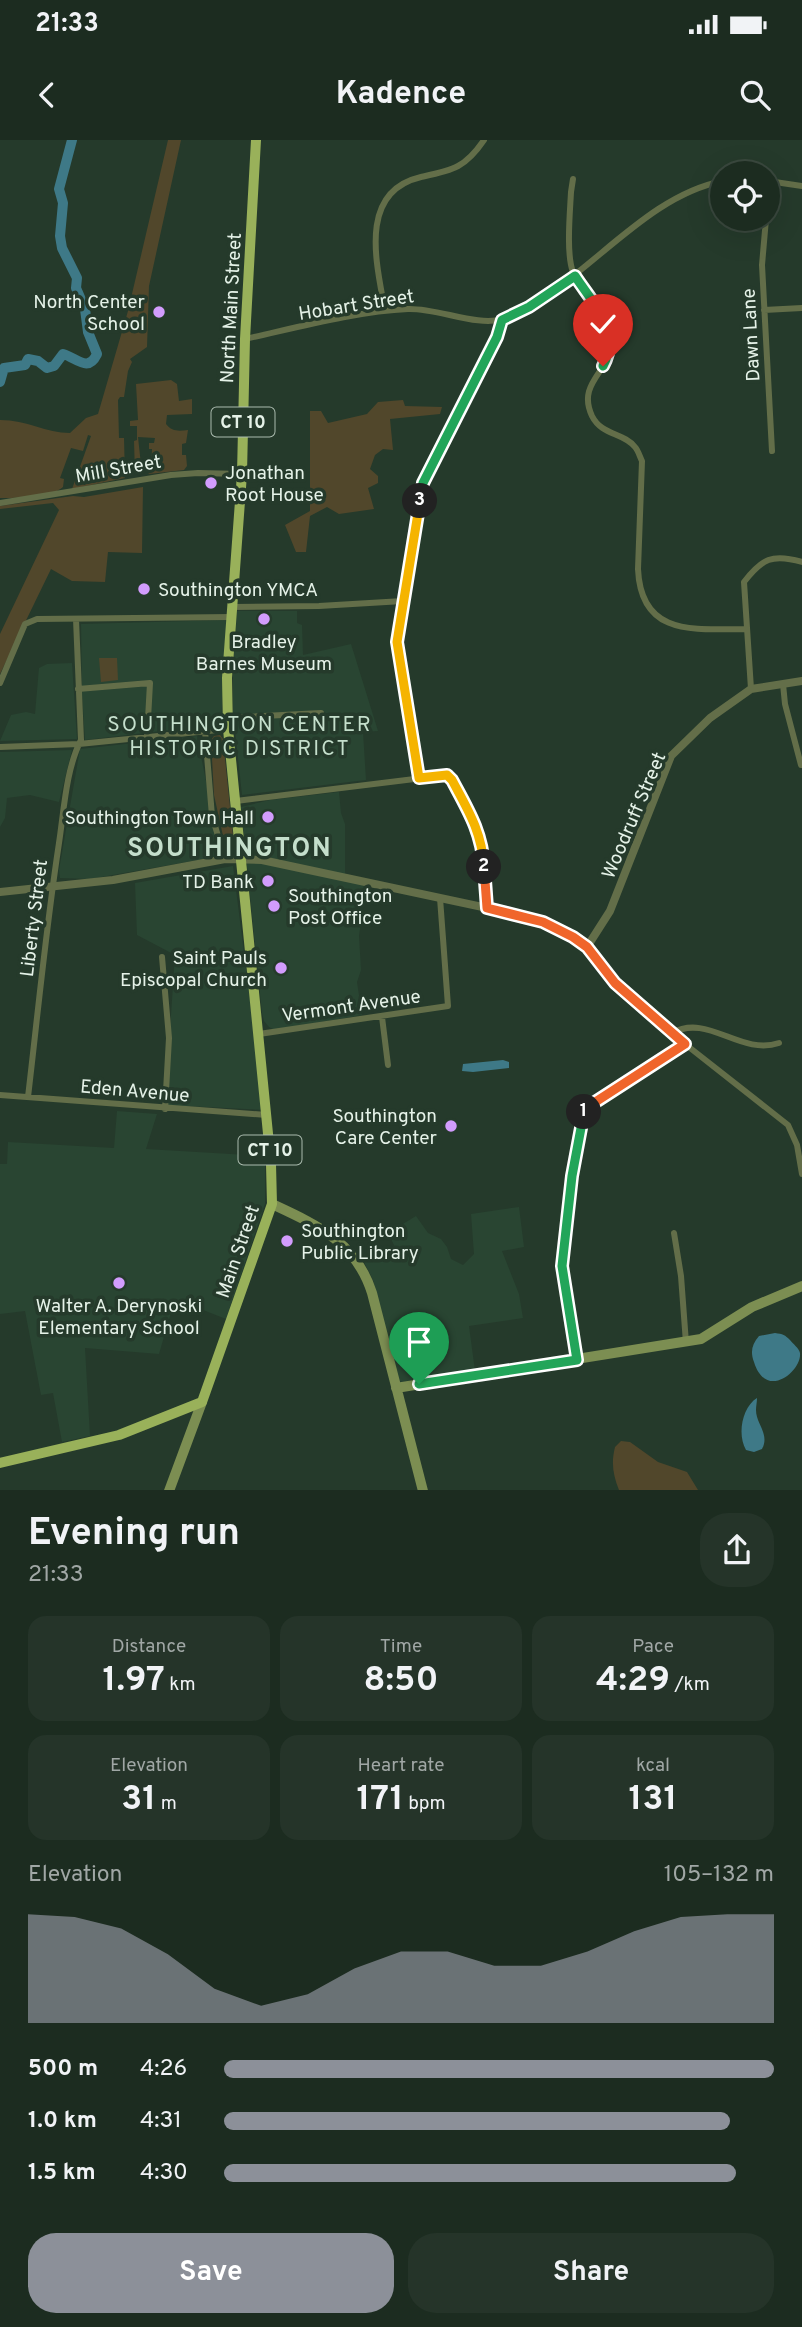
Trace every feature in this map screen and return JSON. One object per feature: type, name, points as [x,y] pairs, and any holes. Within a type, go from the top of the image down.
[{"type":"highway","name":"North Main Street","points":[[228,724],[227,678],[242,474],[245,339],[257,140]]},
{"type":"highway","name":"Main Street","points":[[202,1402],[272,1205],[273,1183],[228,724]]},
{"type":"highway","points":[[0,1462],[119,1435],[202,1402]]},
{"type":"main road","points":[[272,1205],[328,1234],[346,1248],[363,1269],[372,1293],[423,1490]]},
{"type":"main road","points":[[396,1388],[686,1343],[714,1332],[765,1300],[802,1286]]},
{"type":"main road","points":[[169,1490],[202,1402]]},
{"type":"street","points":[[385,311],[374,239],[382,207],[394,191],[412,179],[444,173],[461,166],[484,140]]},
{"type":"street","points":[[573,179],[570,192],[572,268],[604,321],[611,343],[610,353],[589,390],[588,404],[593,418],[605,432],[635,446],[642,461],[638,569],[644,600],[654,614],[681,629],[747,629]]},
{"type":"street","points":[[780,183],[802,186]]},
{"type":"street","name":"Hobart Street","points":[[245,339],[385,311],[422,309],[481,321],[502,320],[529,307],[575,276],[659,208],[700,186],[710,184]]},
{"type":"street","name":"Dawn Lane","points":[[765,231],[762,265],[772,451]]},
{"type":"street","points":[[764,310],[802,308]]},
{"type":"street","points":[[419,778],[397,642],[423,483],[497,337],[502,320]]},
{"type":"street","name":"Mill Street","points":[[0,503],[171,475],[242,474]]},
{"type":"street","points":[[751,689],[744,582],[759,563],[780,557],[802,562]]},
{"type":"street","points":[[0,683],[27,622],[37,619],[232,612],[403,601]]},
{"type":"street","name":"Liberty Street","points":[[28,1097],[51,887],[67,795],[81,740],[76,619]]},
{"type":"street","name":"Woodruff Street","points":[[587,947],[610,911],[671,757],[710,718],[751,689],[802,681]]},
{"type":"street","points":[[78,689],[150,683],[147,737]]},
{"type":"street","points":[[783,684],[785,704],[801,765]]},
{"type":"street","points":[[0,747],[79,744],[205,731],[228,724],[321,713]]},
{"type":"street","points":[[205,731],[212,816],[225,859]]},
{"type":"street","points":[[236,802],[447,775],[478,830],[483,848],[487,908]]},
{"type":"street","points":[[0,892],[113,880],[240,858],[262,860],[543,922],[587,947],[615,983],[685,1044],[788,1125],[797,1145],[802,1174]]},
{"type":"street","name":"Vermont Avenue","points":[[259,1034],[448,1006],[440,898]]},
{"type":"street","points":[[162,957],[169,1038],[164,1109]]},
{"type":"street","points":[[382,1017],[388,1065]]},
{"type":"street","points":[[672,1033],[687,1027],[702,1028],[748,1045],[768,1046],[779,1042]]},
{"type":"street","points":[[577,1360],[562,1266],[582,1115],[586,1108],[685,1044]]},
{"type":"street","name":"Eden Avenue","points":[[0,1095],[267,1115]]},
{"type":"street","points":[[674,1233],[681,1276],[686,1343]]},
{"type":"shaded area","points":[[168,140],[181,140],[149,286],[147,347],[130,359],[132,362],[124,397],[118,400],[119,438],[124,438],[125,478],[72,489],[91,436],[88,435],[83,451],[71,448],[60,478],[64,479],[63,487],[42,495],[0,498],[0,420],[70,433],[86,418],[98,414],[128,311]]},
{"type":"shaded area","points":[[171,380],[177,384],[179,401],[192,399],[192,414],[167,415],[166,424],[173,430],[188,430],[186,443],[182,444],[182,455],[186,455],[187,466],[184,470],[149,474],[146,469],[151,469],[152,449],[149,449],[149,443],[154,443],[155,438],[138,437],[142,474],[135,474],[134,441],[137,440],[137,426],[130,426],[130,421],[138,420],[136,384]]},
{"type":"shaded area","points":[[403,400],[405,406],[442,407],[440,414],[390,419],[393,450],[383,449],[375,455],[370,469],[378,476],[378,483],[368,488],[374,509],[339,514],[327,507],[310,516],[306,552],[296,552],[285,525],[310,511],[310,411],[321,411],[328,423],[367,414],[378,402]]},
{"type":"shaded area","points":[[143,487],[142,553],[108,552],[105,582],[72,581],[51,569],[0,674],[0,634],[59,510],[53,503],[0,509],[0,506],[73,496],[84,497]]},
{"type":"shaded area","points":[[237,611],[297,611],[297,623],[302,625],[303,655],[351,644],[378,731],[363,732],[366,780],[242,795],[233,712]]},
{"type":"shaded area","points":[[227,620],[221,724],[85,740],[81,624]]},
{"type":"shaded area","points":[[99,658],[117,658],[118,680],[101,682]]},
{"type":"shaded area","points":[[72,663],[77,739],[0,741],[11,715],[26,712],[35,714],[39,668],[47,664]]},
{"type":"shaded area","points":[[220,735],[223,739],[234,846],[232,849],[227,849],[225,845],[214,795],[211,740]]},
{"type":"shaded area","points":[[197,736],[221,856],[90,879],[60,878],[59,870],[80,749]]},
{"type":"shaded area","points":[[72,750],[59,802],[30,795],[7,798],[5,818],[0,827],[0,752]]},
{"type":"shaded area","points":[[339,792],[345,824],[345,874],[367,879],[359,936],[361,970],[357,982],[362,1015],[275,1030],[264,1021],[262,1013],[241,807],[270,800]]},
{"type":"shaded area","points":[[233,866],[264,1110],[165,1105],[175,955],[137,935],[135,883]]},
{"type":"shaded area","name":"Walter A. Derynoski Elementary School","points":[[117,1111],[157,1114],[146,1149],[265,1156],[265,1204],[226,1319],[175,1299],[159,1354],[85,1348],[90,1436],[62,1442],[53,1393],[41,1395],[25,1311],[0,1314],[0,1164],[7,1164],[8,1142],[114,1148]]},
{"type":"shaded area","points":[[519,1207],[524,1247],[502,1251],[519,1294],[523,1318],[469,1326],[475,1371],[401,1382],[398,1380],[373,1280],[363,1260],[395,1247],[388,1233],[416,1216],[428,1233],[441,1239],[451,1259],[463,1265],[474,1254],[471,1214]]},
{"type":"shaded area","points":[[621,1441],[630,1442],[658,1462],[687,1472],[698,1490],[619,1490],[613,1458],[615,1447]]},
{"type":"water","points":[[503,1060],[509,1062],[509,1068],[462,1071],[463,1064]]},
{"type":"water","points":[[775,1333],[787,1337],[800,1353],[799,1360],[789,1374],[774,1381],[767,1380],[760,1374],[752,1351],[759,1336]]},
{"type":"water","points":[[757,1398],[756,1410],[764,1434],[764,1444],[762,1449],[754,1452],[746,1450],[743,1444],[742,1422],[748,1408]]},
{"type":"waterway","points":[[0,382],[4,368],[25,365],[28,359],[38,361],[47,368],[54,366],[63,354],[82,363],[90,363],[97,354],[88,332],[85,309],[76,288],[77,278],[62,248],[60,236],[63,203],[59,189],[72,140]]},
{"type":"place","name":"North Center School","points":[[159,312]]},
{"type":"place","name":"Jonathan Root House","points":[[211,483]]},
{"type":"place","name":"Southington YMCA","points":[[144,589]]},
{"type":"place","name":"Bradley Barnes Museum","points":[[264,619]]},
{"type":"place","name":"Southington Town Hall","points":[[268,817]]},
{"type":"place","name":"TD Bank","points":[[268,881]]},
{"type":"place","name":"Southington Post Office","points":[[274,906]]},
{"type":"place","name":"Saint Pauls Episcopal Church","points":[[281,968]]},
{"type":"place","name":"Southington Care Center","points":[[451,1126]]},
{"type":"place","name":"Southington Public Library","points":[[287,1241]]},
{"type":"place","name":"Walter A. Derynoski Elementary School","points":[[119,1283]]},
{"type":"district","name":"SOUTHINGTON CENTER HISTORIC DISTRICT","points":[[240,736]]},
{"type":"district","name":"SOUTHINGTON","points":[[230,847]]},
{"type":"route","points":[[419,1384],[577,1360],[562,1266],[582,1115],[586,1108],[685,1044],[615,983],[587,947],[573,937],[543,922],[487,908],[483,848],[478,830],[452,780],[447,775],[419,778],[397,642],[423,483],[497,337],[502,320],[529,307],[575,276],[610,333],[610,353],[603,366]]}]
